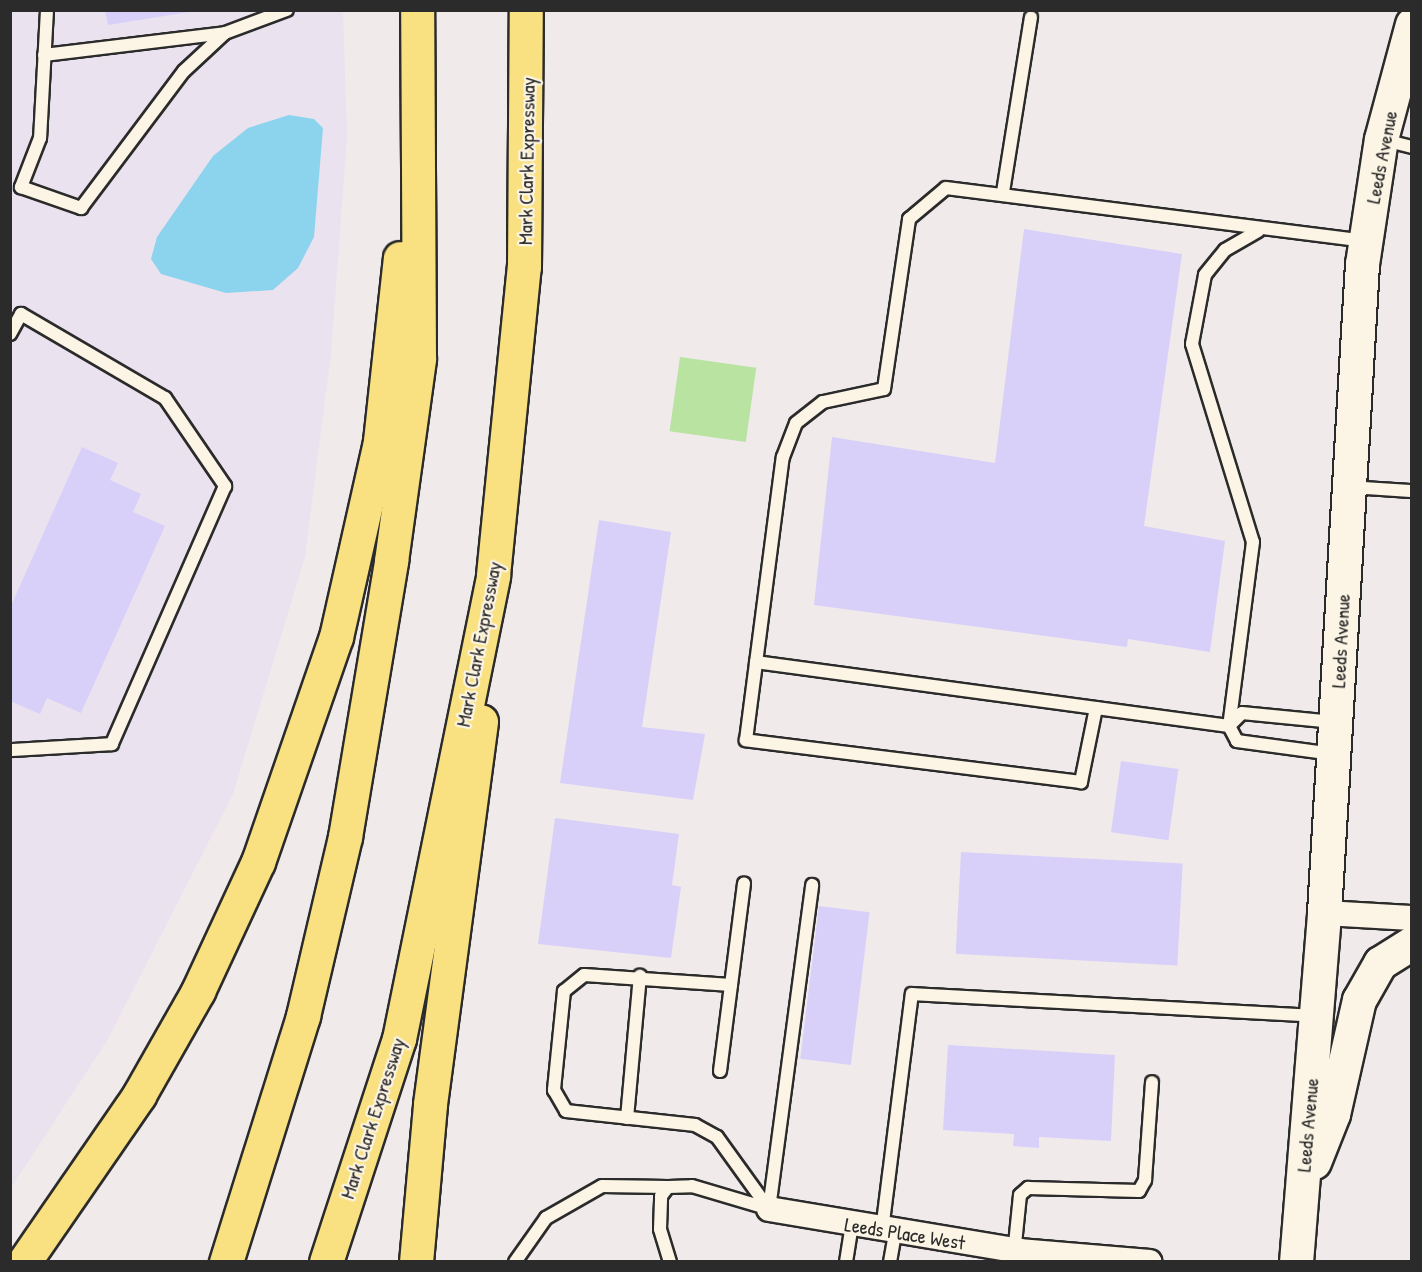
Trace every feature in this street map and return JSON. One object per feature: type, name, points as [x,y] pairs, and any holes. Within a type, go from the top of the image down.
[{"type":"highway","points":[[226,1262],[303,1016],[345,837],[391,561],[419,358],[417,10]]},
{"type":"highway","name":"Mark Clark Expressway","points":[[326,1262],[399,1039],[493,575],[524,267],[526,10]]},
{"type":"highway","points":[[24,1262],[139,1095],[198,991],[258,862],[299,749],[336,638],[380,441],[419,96]]},
{"type":"highway","points":[[416,1262],[430,1104],[477,771],[493,575]]},
{"type":"street","name":"Leeds Avenue","points":[[1296,1262],[1324,913],[1366,242],[1396,143],[1412,24]]},
{"type":"street","points":[[1324,913],[1412,918]]},
{"type":"street","points":[[1302,1191],[1333,1114],[1359,1000],[1380,963],[1412,943]]},
{"type":"street","name":"Leeds Place West","points":[[769,1209],[1014,1256],[1150,1262]]},
{"type":"lane","points":[[47,10],[40,138],[21,187],[81,208],[184,71],[225,33]]},
{"type":"lane","points":[[44,55],[225,33],[287,10]]},
{"type":"lane","points":[[1003,192],[1031,17]]},
{"type":"lane","points":[[1096,708],[1081,782],[746,740],[783,456],[796,423],[823,402],[884,389],[909,219],[946,188],[1003,192],[1258,231],[1366,242]]},
{"type":"lane","points":[[1258,231],[1225,250],[1204,275],[1192,344],[1253,542],[1229,726],[1237,741],[1334,754]]},
{"type":"lane","points":[[10,334],[21,314],[165,398],[225,486],[112,744],[10,750]]},
{"type":"lane","points":[[1349,487],[1412,491]]},
{"type":"lane","points":[[756,663],[1229,726]]},
{"type":"lane","points":[[1229,726],[1242,713],[1335,722]]},
{"type":"lane","points":[[720,1071],[744,884]]},
{"type":"lane","points":[[769,1209],[812,885]]},
{"type":"lane","points":[[731,985],[640,976],[584,975],[564,991],[554,1090],[566,1111],[695,1125],[717,1137],[769,1209]]},
{"type":"lane","points":[[627,1118],[640,976]]},
{"type":"lane","points":[[890,1262],[888,1232],[912,994],[1316,1017]]},
{"type":"lane","points":[[1014,1256],[1020,1195],[1028,1188],[1139,1191],[1145,1180],[1152,1082]]},
{"type":"lane","points":[[515,1262],[546,1218],[602,1186],[692,1186],[769,1209]]},
{"type":"lane","points":[[668,1187],[661,1196],[660,1229],[670,1262]]},
{"type":"lane","points":[[846,1262],[852,1225]]},
{"type":"shaded area","points":[[11,11],[343,11],[347,137],[331,353],[305,557],[233,794],[108,1039],[11,1188]]},
{"type":"green space","points":[[680,357],[756,368],[746,442],[670,431]]},
{"type":"water","points":[[289,115],[314,119],[323,128],[314,237],[298,268],[273,290],[226,293],[161,274],[151,259],[157,237],[213,156],[248,128]]},
{"type":"building","points":[[105,10],[189,10],[189,12],[108,25]]},
{"type":"building","points":[[1024,229],[1182,254],[1144,526],[1225,541],[1210,652],[1128,639],[1127,647],[814,605],[832,437],[995,463]]},
{"type":"building","points":[[82,447],[118,463],[110,480],[141,494],[133,512],[165,526],[81,713],[47,698],[40,714],[10,701],[10,608]]},
{"type":"building","points":[[599,520],[671,532],[642,727],[705,734],[693,800],[560,783]]},
{"type":"building","points":[[1121,761],[1178,769],[1168,840],[1111,832]]},
{"type":"building","points":[[555,818],[679,834],[672,885],[681,887],[671,958],[538,944]]},
{"type":"building","points":[[961,852],[1183,864],[1177,965],[956,954]]},
{"type":"building","points":[[819,906],[870,912],[851,1065],[800,1059]]},
{"type":"building","points":[[948,1045],[1115,1055],[1111,1141],[1039,1137],[1039,1148],[1013,1146],[1014,1134],[943,1130]]}]
